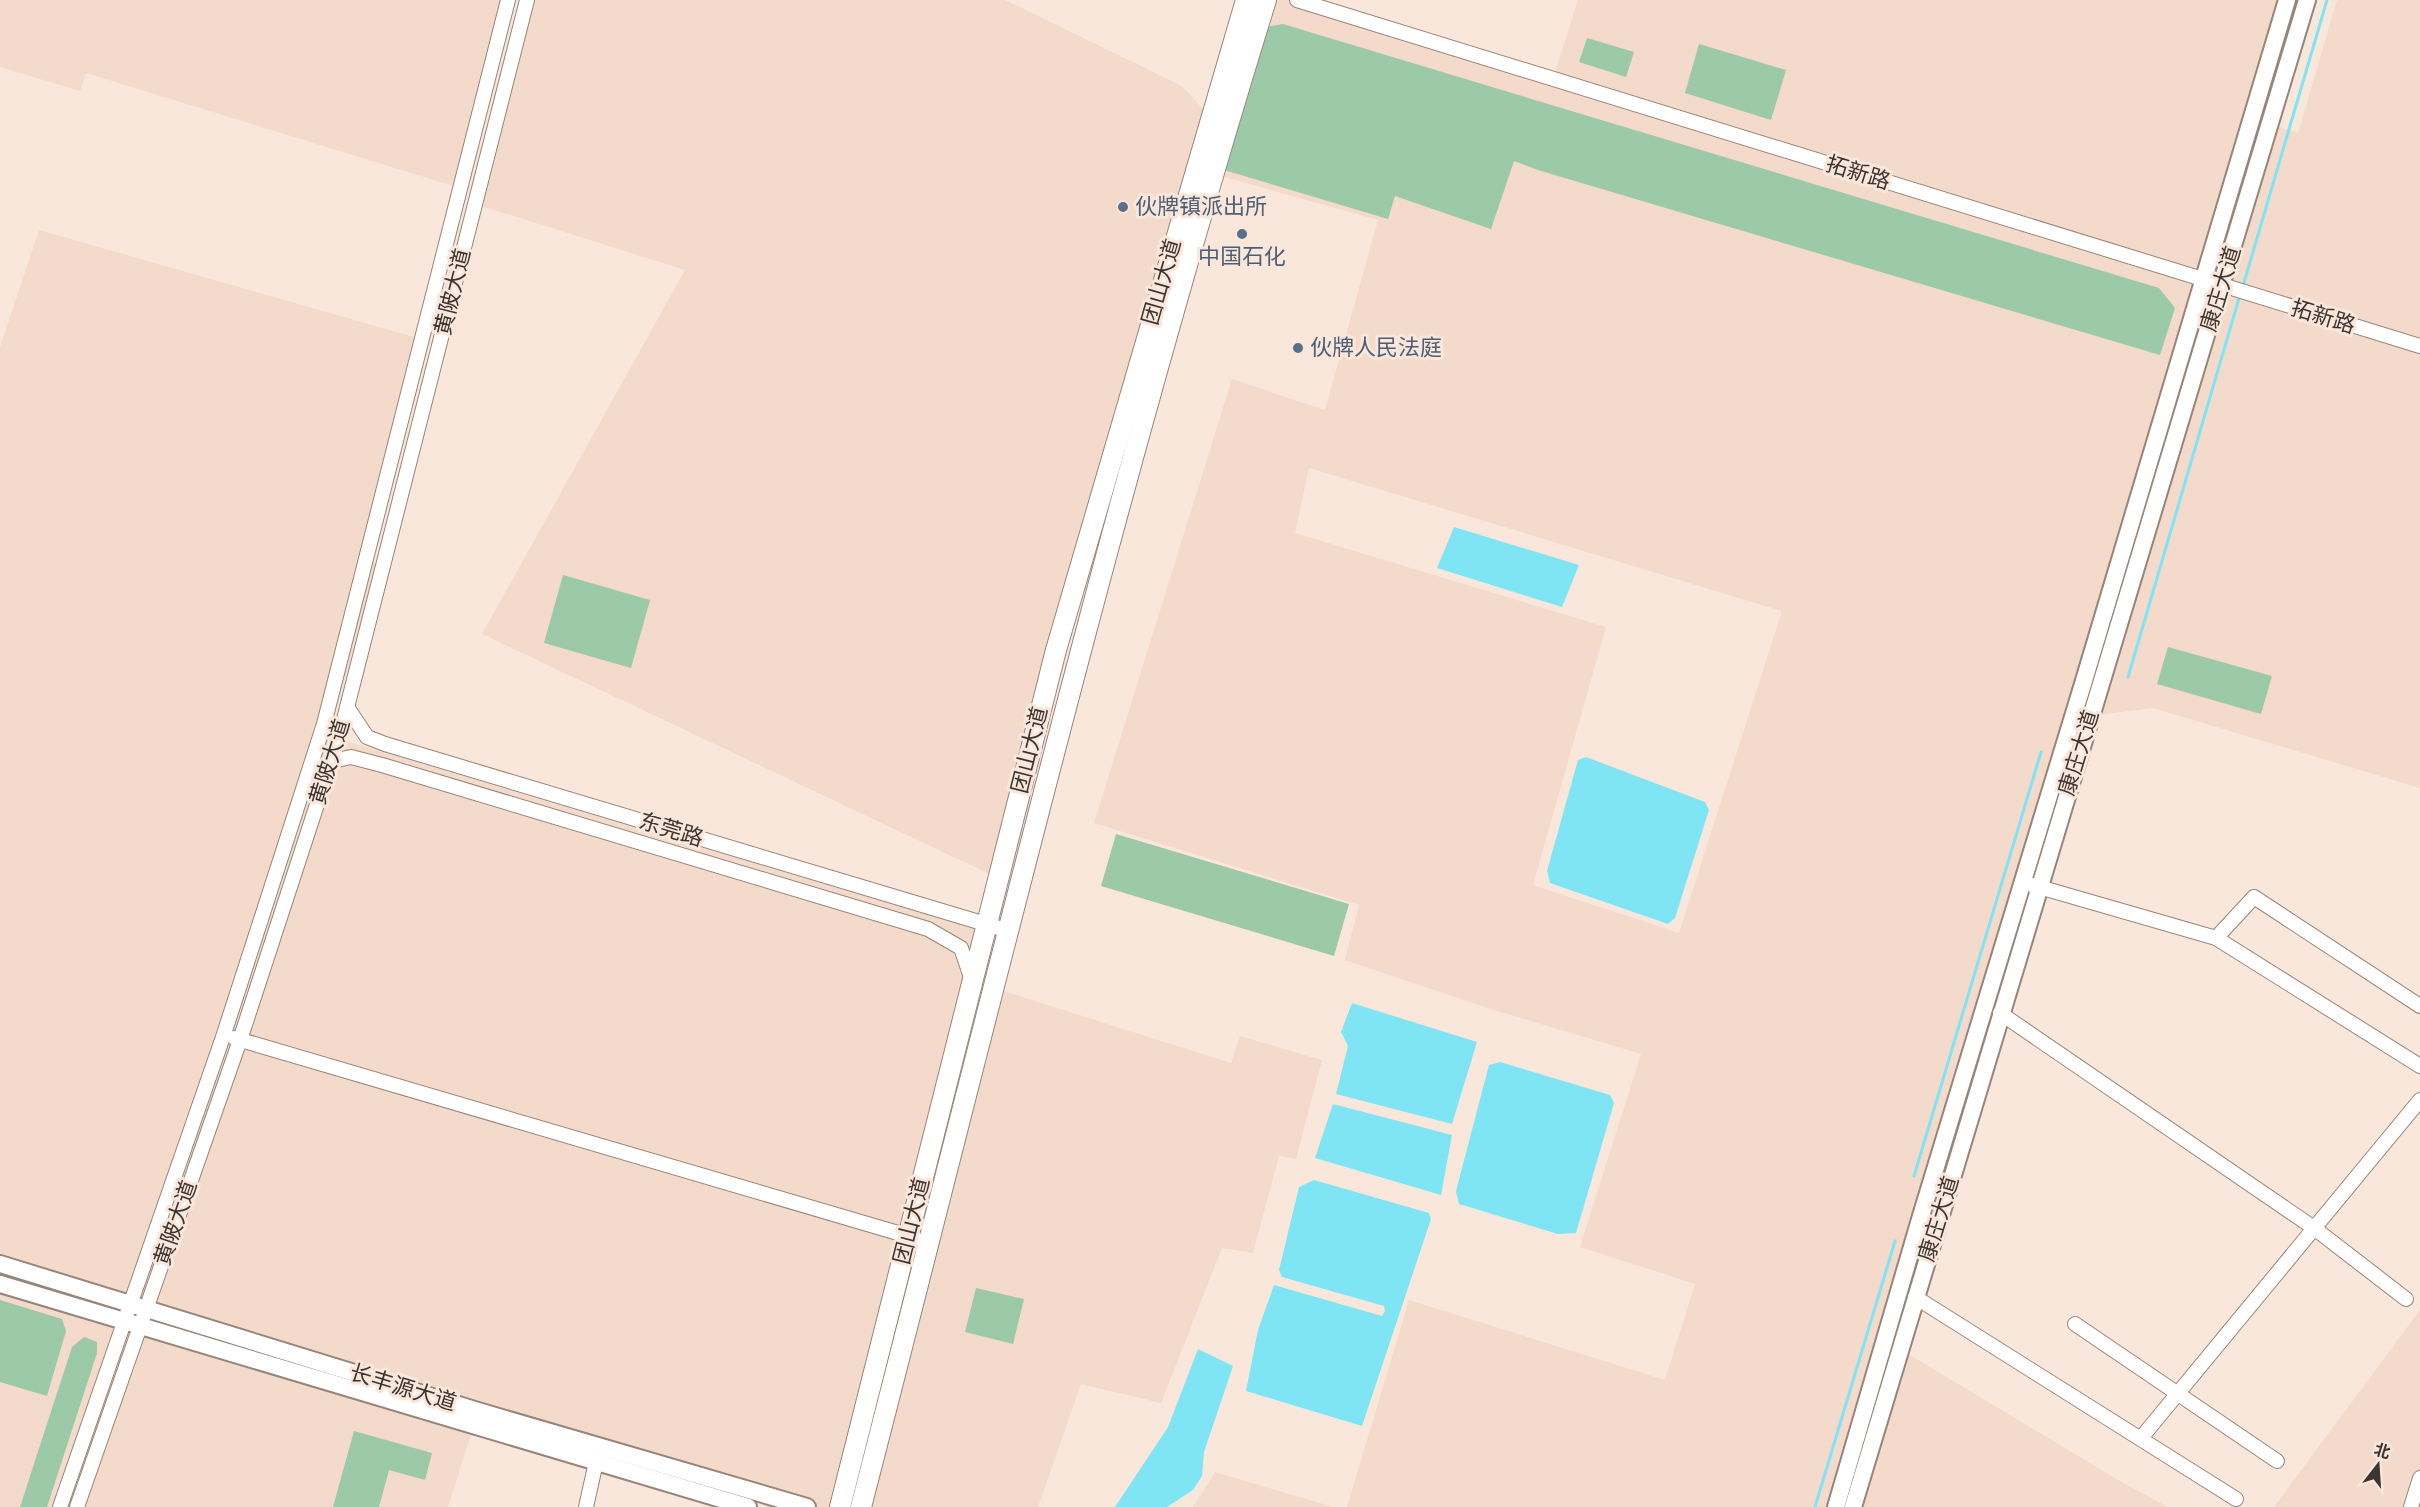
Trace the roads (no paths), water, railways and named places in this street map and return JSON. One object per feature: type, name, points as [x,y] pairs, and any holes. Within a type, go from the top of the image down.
[{"type":"highway","name":"团山大道","points":[[840,1507],[1056,650],[1246,0]]},
{"type":"highway","name":"团山大道","points":[[861,1507],[1080,657],[1228,123],[1266,0]]},
{"type":"main road","name":"康庄大道","points":[[1836,1507],[1920,1216],[2287,0]]},
{"type":"main road","name":"康庄大道","points":[[1853,1507],[2038,886],[2307,0]]},
{"type":"main road","name":"长丰源大道","points":[[0,1264],[478,1411],[807,1507]]},
{"type":"main road","name":"长丰源大道","points":[[0,1284],[596,1462],[716,1502],[748,1507]]},
{"type":"street","name":"黄陂大道","points":[[138,1306],[324,724],[508,0]]},
{"type":"street","name":"黄陂大道","points":[[60,1507],[240,1040],[332,761],[348,707],[527,0]]},
{"type":"street","name":"拓新路","points":[[1297,0],[2420,346]]},
{"type":"street","name":"东莞路","points":[[348,707],[367,736],[385,744],[1009,931]]},
{"type":"street","name":"东莞路","points":[[332,761],[351,757],[382,765],[928,929],[961,948],[972,981]]},
{"type":"street","points":[[2022,882],[2216,938],[2420,1066]]},
{"type":"street","points":[[2216,938],[2254,897],[2420,1006]]},
{"type":"street","points":[[2000,1013],[2314,1228],[2406,1299]]},
{"type":"street","points":[[224,1034],[929,1242]]},
{"type":"street","points":[[2141,1438],[2420,1100]]},
{"type":"street","points":[[1916,1297],[2236,1498]]},
{"type":"street","name":"黄陂大道","points":[[77,1507],[132,1323]]},
{"type":"street","points":[[2075,1324],[2277,1461]]},
{"type":"street","points":[[586,1507],[596,1462]]},
{"type":"street","points":[[2411,1507],[2420,1478]]},
{"type":"water","points":[[1454,527],[1579,565],[1562,607],[1437,568]]},
{"type":"water","points":[[1586,757],[1705,802],[1709,810],[1675,918],[1668,924],[1550,883],[1547,871],[1578,760]]},
{"type":"water","points":[[1352,1003],[1477,1042],[1452,1124],[1336,1094],[1348,1046],[1341,1032]]},
{"type":"water","points":[[1500,1062],[1610,1095],[1614,1103],[1576,1233],[1558,1234],[1459,1204],[1456,1191],[1489,1065]]},
{"type":"water","points":[[1333,1104],[1452,1135],[1441,1195],[1315,1158]]},
{"type":"water","points":[[1314,1180],[1429,1213],[1431,1219],[1362,1426],[1246,1391],[1258,1330],[1274,1285],[1382,1316],[1385,1311],[1384,1306],[1282,1277],[1279,1270],[1299,1187]]},
{"type":"water","points":[[1198,1349],[1233,1366],[1204,1452],[1202,1476],[1193,1490],[1167,1507],[1115,1507],[1168,1427]]},
{"type":"waterway","points":[[2243,286],[2327,0]]},
{"type":"waterway","points":[[2128,677],[2240,295]]},
{"type":"waterway","points":[[1914,1176],[2041,752]]},
{"type":"waterway","points":[[1815,1507],[1895,1241]]},
{"type":"place","name":"伙牌镇派出所","points":[[1123,207]]},
{"type":"place","name":"中国石化","points":[[1242,234]]},
{"type":"place","name":"伙牌人民法庭","points":[[1298,348]]}]
